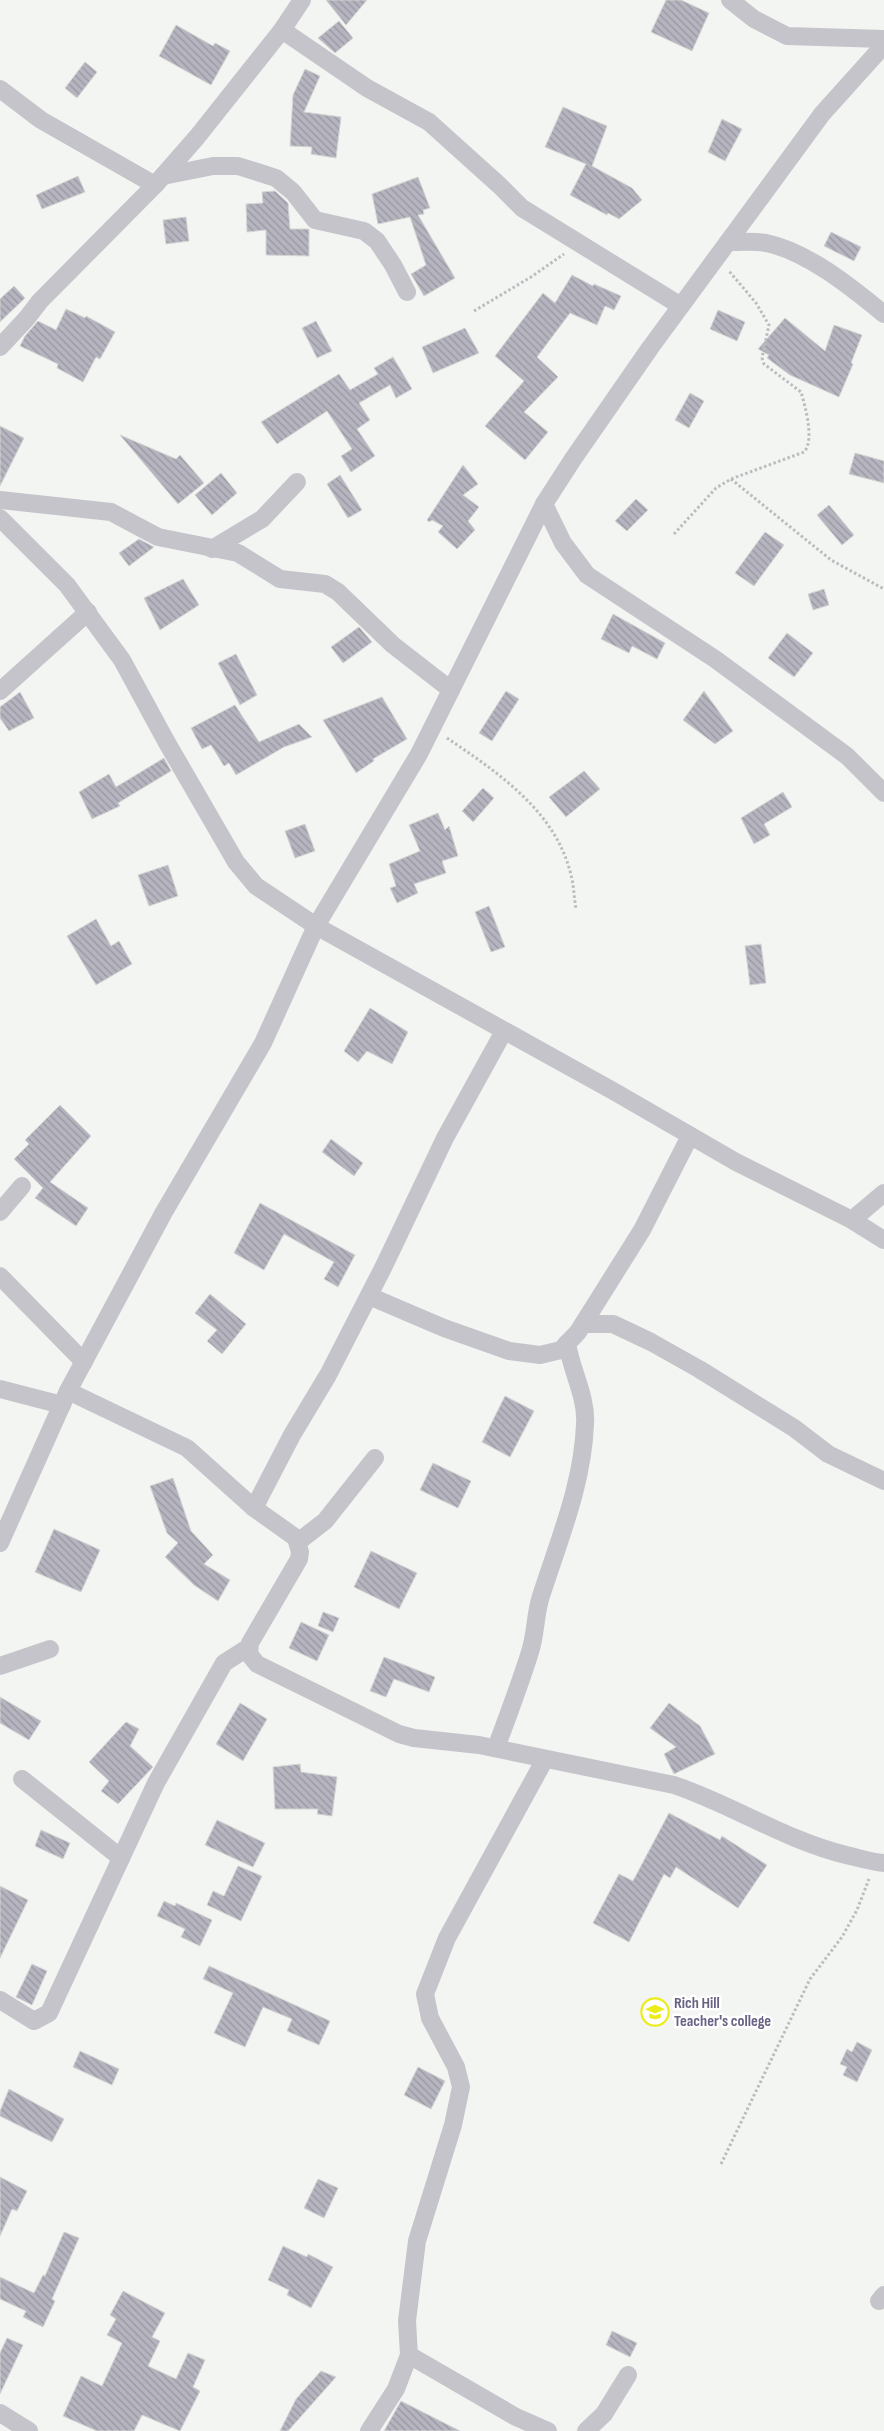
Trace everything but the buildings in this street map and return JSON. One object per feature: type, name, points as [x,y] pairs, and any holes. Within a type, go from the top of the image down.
[{"type":"street","points":[[0,347],[40,301],[159,180],[198,137],[282,30],[302,0]]},
{"type":"street","points":[[730,0],[754,19],[786,36],[884,39]]},
{"type":"street","points":[[282,30],[367,88],[429,122],[499,185],[517,204],[681,306]]},
{"type":"street","points":[[0,1543],[65,1398],[164,1212],[263,1043],[316,926],[385,812],[432,727],[544,504],[578,451],[681,306],[822,114],[884,45]]},
{"type":"street","points":[[0,89],[41,120],[159,180],[213,166],[238,166],[276,178],[293,192],[315,220],[364,231],[377,241],[394,265],[407,292]]},
{"type":"street","points":[[728,242],[765,243],[788,250],[852,288],[884,314]]},
{"type":"street","points":[[212,549],[262,519],[297,482]]},
{"type":"street","points":[[0,500],[111,512],[151,534],[212,549],[238,553],[285,581],[320,583],[330,586],[394,645],[451,690]]},
{"type":"street","points":[[544,504],[563,543],[588,576],[715,660],[839,750],[884,793]]},
{"type":"street","points":[[0,518],[67,585],[122,660],[236,862],[256,886],[316,926],[736,1162],[852,1220],[884,1240]]},
{"type":"street","points":[[0,691],[88,612]]},
{"type":"street","points":[[254,1508],[369,1296],[445,1138],[504,1031]]},
{"type":"street","points":[[369,1296],[444,1328],[508,1351],[540,1355],[561,1350],[583,1324],[642,1230],[690,1136]]},
{"type":"street","points":[[0,1212],[22,1186]]},
{"type":"street","points":[[852,1220],[884,1193]]},
{"type":"street","points":[[0,1276],[84,1362]]},
{"type":"street","points":[[583,1324],[614,1324],[651,1342],[699,1369],[794,1428],[828,1454],[884,1481]]},
{"type":"street","points":[[496,1748],[531,1650],[540,1599],[565,1526],[581,1463],[586,1422],[580,1391],[569,1360],[567,1343]]},
{"type":"street","points":[[0,1389],[65,1398],[187,1448],[254,1508],[296,1538],[298,1542],[298,1559],[251,1640],[249,1647],[252,1659],[257,1664],[399,1734],[414,1738],[458,1741],[496,1748],[674,1785],[695,1792],[796,1839],[827,1850],[880,1863]]},
{"type":"street","points":[[298,1542],[325,1521],[375,1458]]},
{"type":"street","points":[[0,2000],[34,2021],[49,2013],[156,1783],[224,1663],[249,1647]]},
{"type":"street","points":[[0,1666],[50,1649]]},
{"type":"street","points":[[369,2431],[396,2389],[409,2355],[407,2321],[417,2241],[462,2088],[456,2068],[430,2018],[425,1994],[448,1938],[545,1759]]},
{"type":"street","points":[[22,1779],[121,1858]]},
{"type":"street","points":[[409,2355],[516,2417],[548,2431]]},
{"type":"street","points":[[586,2431],[604,2414],[628,2375]]},
{"type":"street","points":[[0,2413],[29,2431]]},
{"type":"path","points":[[474,311],[531,277],[579,244]]},
{"type":"path","points":[[674,534],[702,500],[716,488],[731,479],[804,452],[808,447],[809,438],[801,392],[763,361],[769,331],[766,318],[756,303],[717,257]]},
{"type":"path","points":[[731,479],[830,560],[884,589]]},
{"type":"path","points":[[432,727],[496,771],[525,797],[544,820],[566,858],[571,875],[576,909]]},
{"type":"path","points":[[721,2164],[806,1985],[842,1938],[880,1863]]},
{"type":"place","name":"Rich Hill Teacher's college","points":[[655,2012]]}]
